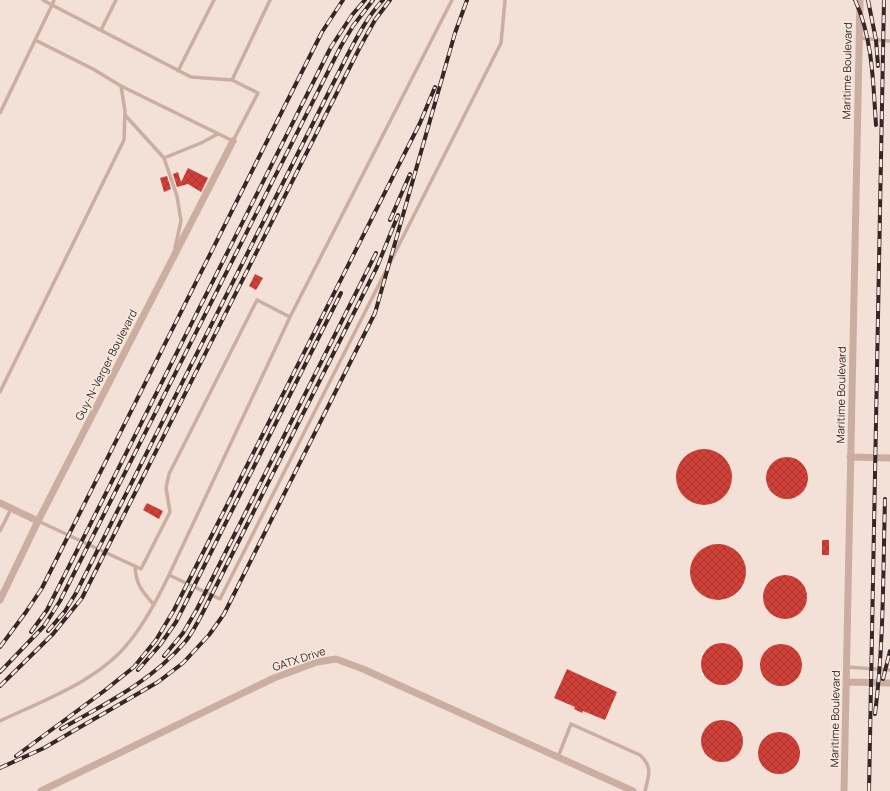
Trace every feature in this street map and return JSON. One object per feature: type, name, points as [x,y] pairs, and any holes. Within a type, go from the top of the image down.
[{"type":"street","name":"Maritime Boulevard","points":[[844,791],[860,0]]},
{"type":"street","name":"Guy-N-Verger Boulevard","points":[[0,600],[38,521],[233,141]]},
{"type":"street","points":[[850,457],[890,458]]},
{"type":"street","points":[[0,504],[38,521]]},
{"type":"street","name":"GATX Drive","points":[[41,791],[274,678],[317,662],[336,659],[363,669],[633,791]]},
{"type":"street","points":[[847,682],[890,683]]},
{"type":"lane","points":[[35,40],[93,69],[121,86],[233,141],[258,93],[232,80],[191,77],[43,0]]},
{"type":"lane","points":[[0,113],[54,0]]},
{"type":"lane","points":[[101,30],[116,0]]},
{"type":"lane","points":[[178,71],[214,0]]},
{"type":"lane","points":[[232,80],[270,0]]},
{"type":"lane","points":[[0,721],[79,684],[105,666],[129,642],[154,605],[290,317],[452,0]]},
{"type":"lane","points":[[169,575],[220,599],[501,43],[505,0]]},
{"type":"lane","points":[[859,38],[890,41]]},
{"type":"lane","points":[[0,392],[124,140],[125,115],[121,86]]},
{"type":"lane","points":[[125,115],[164,158],[177,196],[181,221],[172,258]]},
{"type":"lane","points":[[164,158],[201,143],[218,134]]},
{"type":"lane","points":[[38,521],[141,569],[170,512],[166,488],[169,474],[257,300],[290,317]]},
{"type":"lane","points":[[0,531],[11,509]]},
{"type":"lane","points":[[135,566],[139,588],[154,605]]},
{"type":"lane","points":[[847,667],[890,670]]},
{"type":"lane","points":[[558,757],[571,724],[640,755],[646,761],[649,768],[649,776],[645,791]]},
{"type":"building","points":[[188,168],[208,178],[201,192],[188,184],[177,187],[173,174],[178,172],[181,182]]},
{"type":"building","points":[[167,176],[171,189],[164,192],[160,178]]},
{"type":"building","points":[[255,274],[263,278],[256,290],[249,286]]},
{"type":"building","points":[[699,449],[709,449],[724,457],[730,466],[732,477],[730,488],[724,497],[709,505],[699,505],[688,500],[681,493],[676,482],[676,472],[681,461],[688,454]]},
{"type":"building","points":[[783,457],[791,457],[799,460],[805,466],[808,478],[805,490],[799,496],[791,499],[783,499],[775,496],[769,490],[766,482],[766,474],[769,466],[775,460]]},
{"type":"building","points":[[147,503],[163,511],[159,519],[143,510]]},
{"type":"building","points":[[822,540],[829,540],[829,555],[822,555]]},
{"type":"building","points":[[713,544],[723,544],[738,552],[744,561],[746,572],[744,583],[738,592],[723,600],[713,600],[702,595],[695,588],[690,577],[690,567],[695,556],[702,549]]},
{"type":"building","points":[[785,575],[797,579],[803,585],[807,597],[803,609],[797,615],[785,619],[773,615],[767,609],[763,597],[767,585],[773,579]]},
{"type":"building","points":[[718,643],[726,643],[734,646],[740,652],[743,664],[740,676],[734,682],[726,685],[718,685],[710,682],[704,676],[701,668],[701,660],[704,652],[710,646]]},
{"type":"building","points":[[777,644],[785,644],[793,647],[799,653],[802,665],[799,677],[793,683],[785,686],[777,686],[769,683],[763,677],[760,669],[760,661],[763,653],[769,647]]},
{"type":"building","points":[[567,669],[617,692],[605,720],[583,711],[582,713],[574,709],[575,707],[554,698]]},
{"type":"building","points":[[718,720],[726,720],[734,723],[740,729],[743,741],[740,753],[734,759],[726,762],[718,762],[710,759],[704,753],[701,745],[701,737],[704,729],[710,723]]},
{"type":"building","points":[[775,732],[783,732],[791,735],[797,741],[800,753],[797,765],[791,771],[783,774],[775,774],[767,771],[761,765],[758,757],[758,749],[761,741],[767,735]]},
{"type":"railway","points":[[0,647],[42,588],[322,32],[343,0]]},
{"type":"railway","points":[[31,632],[47,610],[331,47],[352,15],[365,0]]},
{"type":"railway","points":[[0,672],[44,626],[60,601],[341,46],[353,26],[373,0]]},
{"type":"railway","points":[[48,631],[65,611],[76,593],[348,54],[368,19],[383,0]]},
{"type":"railway","points":[[0,686],[53,634],[82,598],[360,47],[375,20],[390,0]]},
{"type":"railway","points":[[0,768],[44,748],[158,682],[183,663],[209,635],[224,614],[375,313],[455,33],[467,0]]},
{"type":"railway","points":[[855,0],[861,15],[869,46],[873,77],[876,125]]},
{"type":"railway","points":[[868,0],[876,40],[878,66]]},
{"type":"railway","points":[[869,791],[884,0]]},
{"type":"railway","points":[[16,756],[134,667],[156,640],[174,610],[420,123],[435,87]]},
{"type":"railway","points":[[390,220],[410,174]]},
{"type":"railway","points":[[61,729],[111,701],[143,680],[172,656],[189,636],[201,616],[377,267],[398,215]]},
{"type":"railway","points":[[164,656],[183,633],[197,609],[376,253]]},
{"type":"railway","points":[[138,670],[160,645],[176,622],[341,293]]},
{"type":"railway","points":[[875,714],[882,634],[885,499]]},
{"type":"railway","points":[[883,679],[890,651]]}]
